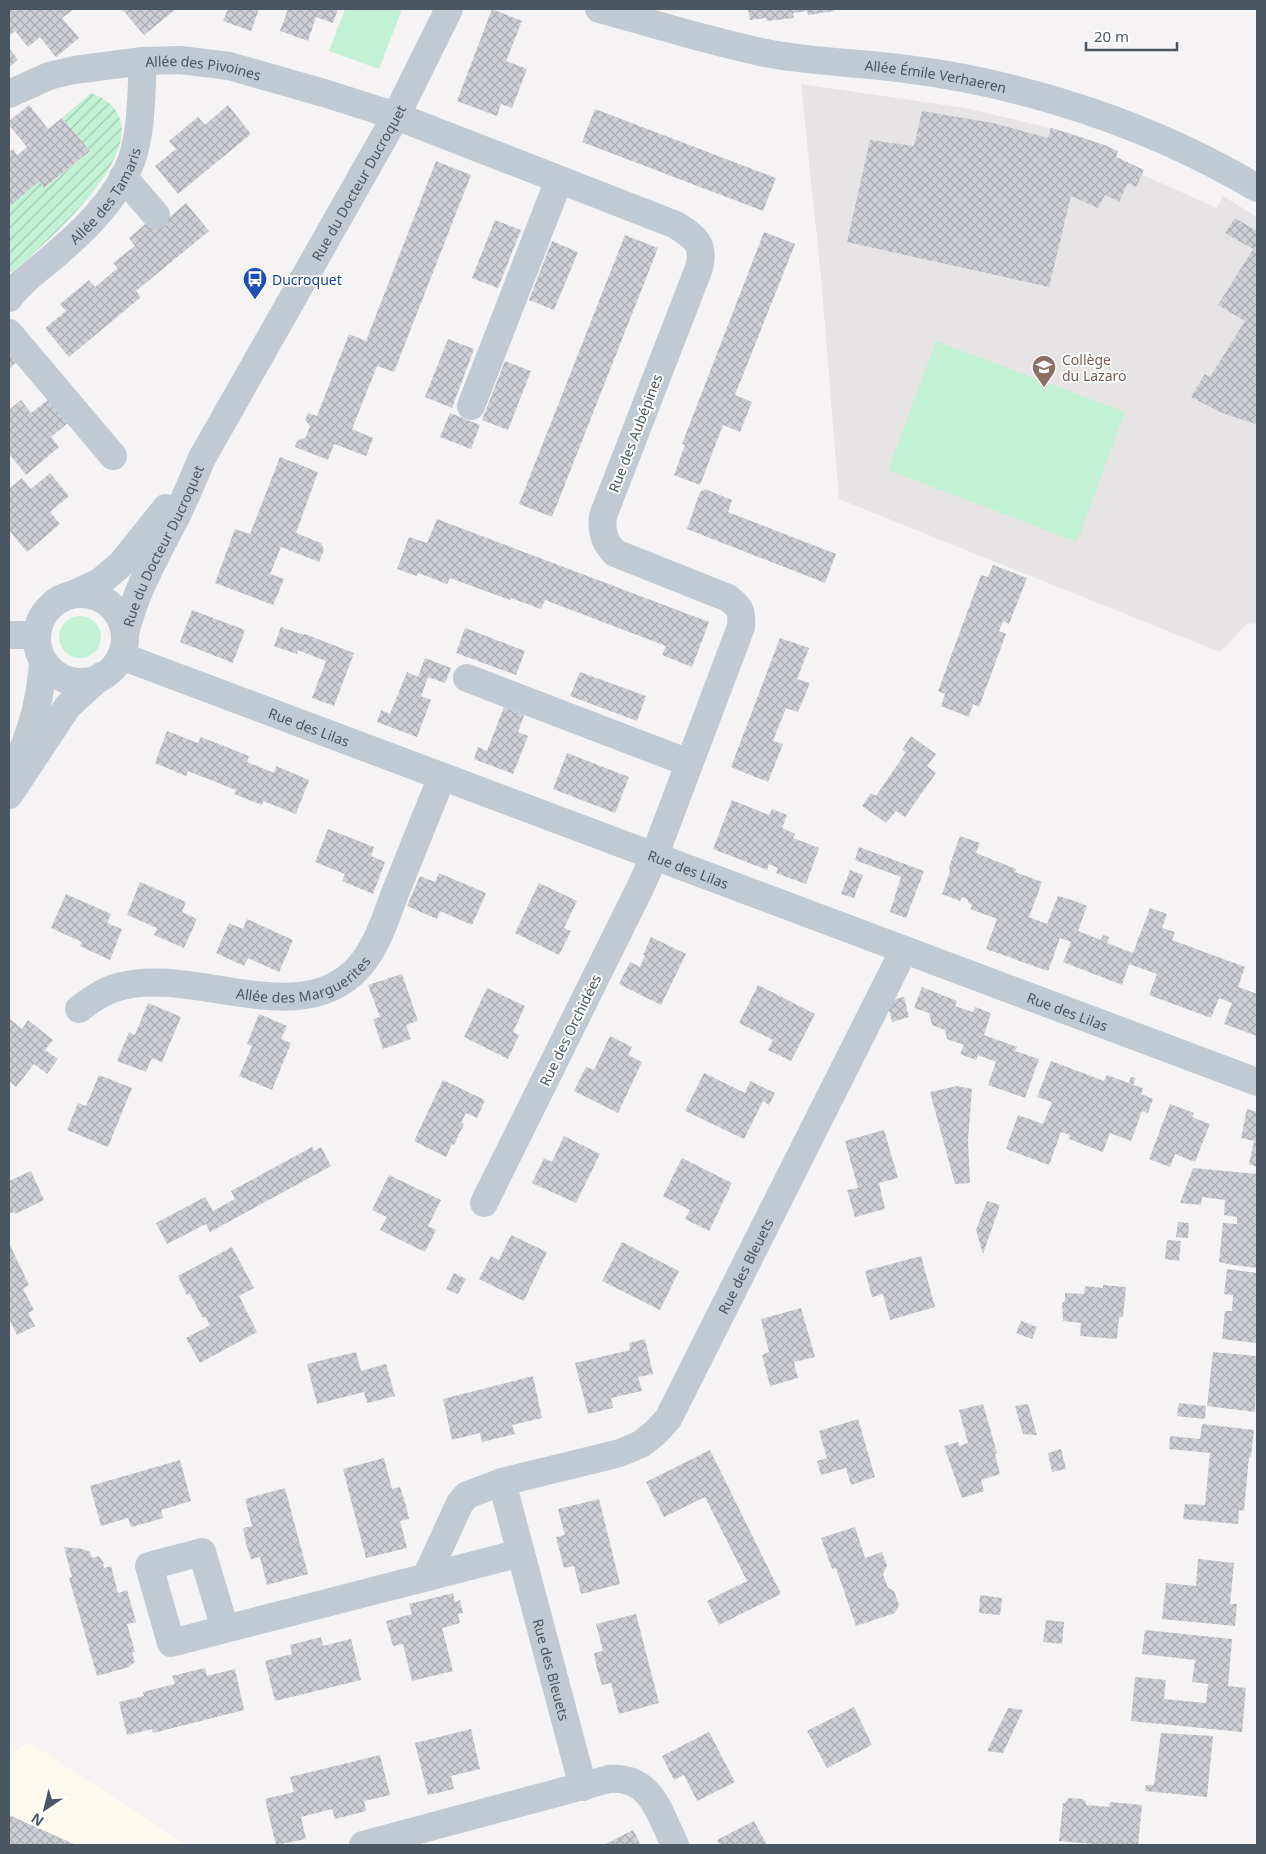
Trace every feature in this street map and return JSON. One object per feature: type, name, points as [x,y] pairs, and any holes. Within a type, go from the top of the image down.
[{"type":"street","name":"Rue du Docteur Ducroquet","points":[[122,645],[140,587],[178,512],[202,458],[396,116],[449,9]]},
{"type":"street","name":"Allée Émile Verhaeren","points":[[600,9],[770,53],[806,60],[913,70],[972,80],[1026,93],[1081,110],[1170,143],[1221,167],[1257,188]]},
{"type":"street","name":"Allée des Pivoines","points":[[9,94],[50,76],[74,70],[143,61],[180,60],[229,66],[324,92],[396,116]]},
{"type":"street","name":"Allée des Tamaris","points":[[9,298],[21,285],[86,228],[100,212],[123,177],[137,140],[143,61]]},
{"type":"street","name":"Rue des Aubépines","points":[[396,116],[676,225],[698,242],[702,254],[699,268],[603,516],[602,528],[609,546],[615,553],[728,598],[738,606],[742,615],[741,627],[654,856]]},
{"type":"street","points":[[123,177],[156,215]]},
{"type":"street","points":[[471,406],[559,180]]},
{"type":"street","points":[[9,333],[112,456]]},
{"type":"street","name":"Rue du Docteur Ducroquet","points":[[74,594],[100,582],[121,564],[148,532],[202,458]]},
{"type":"street","points":[[9,776],[26,742],[39,700],[39,622],[46,610],[61,598],[74,594],[94,595],[105,601],[118,616],[122,645],[114,666],[68,706],[9,795]]},
{"type":"street","points":[[9,635],[40,648],[52,671],[69,680],[88,681],[101,676]]},
{"type":"street","name":"Rue des Lilas","points":[[122,645],[442,777],[1257,1082]]},
{"type":"street","points":[[467,678],[690,763]]},
{"type":"street","name":"Allée des Marguerites","points":[[79,1009],[101,993],[136,983],[179,983],[278,996],[301,996],[319,993],[336,985],[359,967],[369,952],[382,925],[442,777]]},
{"type":"street","name":"Rue des Orchidées","points":[[484,1203],[640,888],[654,856]]},
{"type":"street","name":"Rue des Bleuets","points":[[426,1576],[460,1503],[467,1495],[502,1482],[620,1453],[641,1444],[668,1419],[904,950]]},
{"type":"street","name":"Rue des Bleuets","points":[[502,1482],[583,1787]]},
{"type":"street","points":[[225,1629],[520,1553]]},
{"type":"street","points":[[363,1845],[609,1779],[622,1778],[642,1787],[651,1796],[676,1845]]},
{"type":"shaded area","name":"Collège du Lazaro","points":[[801,84],[965,108],[1068,132],[1118,151],[1116,157],[1144,170],[1143,175],[1217,208],[1223,196],[1257,217],[1257,623],[1247,624],[1220,652],[839,499],[821,277]]},
{"type":"shaded area","points":[[29,1742],[186,1845],[9,1845],[9,1755]]},
{"type":"green space","points":[[345,9],[402,9],[379,69],[329,51]]},
{"type":"green space","points":[[91,93],[115,110],[122,132],[115,157],[98,185],[76,212],[11,273],[9,270],[9,206],[39,181],[45,188],[90,151],[62,118]]},
{"type":"green space","points":[[936,341],[1125,412],[1077,542],[888,470]]},
{"type":"green space","points":[[80,616],[95,622],[101,637],[95,652],[80,658],[65,652],[59,637],[65,622]]},
{"type":"building","points":[[9,9],[74,9],[62,18],[79,38],[56,57],[40,37],[28,47],[15,31],[9,36]]},
{"type":"building","points":[[122,9],[176,9],[144,35]]},
{"type":"building","points":[[228,9],[259,9],[251,31],[223,21]]},
{"type":"building","points":[[288,9],[338,9],[333,23],[316,17],[308,41],[280,31]]},
{"type":"building","points":[[492,9],[522,21],[506,61],[527,69],[512,108],[501,104],[497,116],[457,101]]},
{"type":"building","points":[[748,9],[834,9],[834,11],[808,15],[807,11],[793,13],[794,18],[767,21],[766,18],[750,20]]},
{"type":"building","points":[[9,48],[18,60],[9,67]]},
{"type":"building","points":[[29,105],[48,129],[62,118],[90,151],[44,188],[39,181],[9,207],[9,152],[13,149],[17,155],[27,147],[9,125],[9,121]]},
{"type":"building","points":[[228,105],[251,134],[178,194],[155,166],[176,149],[169,141],[198,117],[205,125]]},
{"type":"building","points":[[595,109],[776,178],[763,211],[582,142]]},
{"type":"building","points":[[922,111],[993,123],[1048,138],[1051,128],[1118,151],[1116,157],[1144,170],[1136,187],[1128,183],[1119,202],[1105,195],[1098,208],[1071,196],[1049,287],[847,242],[870,140],[914,146]]},
{"type":"building","points":[[436,161],[471,175],[394,372],[377,366],[352,429],[373,438],[366,456],[334,444],[328,460],[295,447],[297,441],[306,437],[310,426],[305,420],[308,413],[317,416],[349,334],[366,341]]},
{"type":"building","points":[[186,203],[209,231],[136,291],[141,297],[69,357],[45,328],[66,311],[60,304],[89,280],[95,287],[118,268],[113,263],[135,246],[129,238],[156,215],[163,223]]},
{"type":"building","points":[[1235,218],[1257,231],[1256,424],[1222,413],[1191,397],[1205,374],[1210,377],[1245,321],[1218,305],[1253,249],[1225,233]]},
{"type":"building","points":[[495,220],[521,230],[498,288],[472,278]]},
{"type":"building","points":[[764,232],[795,244],[735,395],[752,402],[740,432],[723,425],[700,485],[674,475],[685,445],[682,444]]},
{"type":"building","points":[[625,235],[658,248],[552,517],[519,504]]},
{"type":"building","points":[[552,241],[578,252],[554,310],[529,300]]},
{"type":"building","points":[[448,339],[474,349],[452,408],[425,397]]},
{"type":"building","points":[[9,347],[19,360],[9,369]]},
{"type":"building","points":[[505,361],[531,371],[508,430],[482,420]]},
{"type":"building","points":[[50,398],[69,422],[51,437],[59,447],[26,475],[9,454],[9,410],[21,400],[31,413]]},
{"type":"building","points":[[450,413],[480,425],[471,449],[440,437]]},
{"type":"building","points":[[280,457],[318,472],[296,533],[321,543],[324,550],[319,562],[281,547],[270,574],[284,579],[273,605],[215,583],[235,529],[250,534]]},
{"type":"building","points":[[50,473],[69,496],[50,512],[60,524],[27,552],[9,530],[9,489],[22,478],[31,489]]},
{"type":"building","points":[[705,489],[732,500],[728,512],[836,554],[825,583],[687,529],[700,492]]},
{"type":"building","points":[[437,519],[709,622],[692,667],[662,655],[666,646],[545,600],[541,609],[450,578],[447,584],[418,573],[417,576],[397,569],[409,537],[427,543]]},
{"type":"building","points":[[993,565],[1027,578],[1009,624],[1003,621],[999,631],[1006,634],[979,707],[973,704],[969,717],[941,706],[945,694],[938,691],[981,575],[988,577]]},
{"type":"building","points":[[192,610],[245,630],[233,663],[180,642]]},
{"type":"building","points":[[281,627],[354,653],[334,706],[312,698],[326,661],[298,650],[297,654],[274,646]]},
{"type":"building","points":[[465,628],[525,651],[516,675],[456,653]]},
{"type":"building","points":[[780,638],[809,648],[797,679],[810,683],[798,712],[786,708],[773,741],[783,744],[768,782],[731,767]]},
{"type":"building","points":[[425,658],[451,668],[445,683],[428,677],[421,696],[431,700],[417,737],[377,722],[381,710],[390,714],[407,672],[418,677]]},
{"type":"building","points":[[580,672],[646,696],[637,721],[570,696]]},
{"type":"building","points":[[504,707],[524,715],[518,732],[528,736],[513,774],[474,759],[478,747],[487,751]]},
{"type":"building","points":[[167,731],[198,743],[201,737],[249,756],[247,762],[274,773],[276,766],[309,780],[296,814],[263,801],[262,805],[234,794],[236,790],[188,771],[186,776],[155,763]]},
{"type":"building","points":[[911,736],[936,754],[927,766],[936,773],[905,817],[896,811],[886,823],[862,806],[871,793],[876,796],[906,752],[902,750]]},
{"type":"building","points":[[567,753],[629,777],[615,813],[553,789]]},
{"type":"building","points":[[732,800],[769,815],[772,809],[787,815],[782,828],[795,834],[793,838],[819,848],[806,884],[776,873],[778,868],[769,864],[767,870],[713,849]]},
{"type":"building","points":[[328,829],[374,847],[371,856],[385,862],[373,894],[342,881],[345,874],[315,862]]},
{"type":"building","points":[[960,836],[980,843],[976,853],[1016,869],[1015,872],[1042,882],[1029,917],[1047,924],[1058,896],[1075,901],[1087,906],[1078,931],[1101,940],[1103,935],[1109,937],[1107,943],[1133,953],[1150,908],[1167,914],[1162,928],[1175,932],[1172,940],[1245,967],[1238,987],[1257,994],[1257,1036],[1224,1024],[1232,1003],[1219,998],[1211,1018],[1149,995],[1157,974],[1129,964],[1122,985],[1063,962],[1071,942],[1060,938],[1048,971],[986,949],[997,919],[970,909],[972,905],[967,899],[962,897],[960,901],[942,894]]},
{"type":"building","points":[[859,847],[924,871],[906,918],[890,912],[901,877],[855,860]]},
{"type":"building","points":[[850,870],[863,875],[854,898],[841,894]]},
{"type":"building","points":[[439,873],[486,893],[472,925],[440,911],[437,919],[407,906],[420,876],[435,882]]},
{"type":"building","points":[[140,882],[186,902],[182,912],[197,919],[184,948],[154,935],[157,928],[127,915]]},
{"type":"building","points":[[539,883],[577,901],[564,928],[571,931],[559,955],[515,933]]},
{"type":"building","points":[[66,894],[111,914],[107,923],[122,929],[110,960],[80,946],[82,942],[51,928]]},
{"type":"building","points":[[247,919],[293,940],[279,972],[248,958],[244,966],[216,953],[229,923],[243,929]]},
{"type":"building","points":[[651,937],[686,954],[661,1005],[619,984],[630,962],[640,967]]},
{"type":"building","points":[[402,974],[418,1021],[406,1025],[411,1039],[383,1049],[373,1019],[380,1017],[368,985]]},
{"type":"building","points":[[758,985],[815,1014],[791,1061],[768,1050],[773,1040],[739,1023]]},
{"type":"building","points":[[922,987],[957,1001],[955,1006],[973,1012],[975,1007],[991,1013],[984,1035],[1017,1047],[1015,1051],[1039,1059],[1025,1098],[988,1085],[996,1062],[978,1055],[976,1060],[960,1054],[964,1045],[947,1039],[945,1030],[932,1025],[929,1013],[914,1008]]},
{"type":"building","points":[[487,988],[525,1006],[513,1032],[519,1035],[508,1059],[464,1037]]},
{"type":"building","points":[[904,997],[909,1017],[892,1022],[887,1003],[888,1001]]},
{"type":"building","points":[[148,1003],[181,1017],[162,1062],[152,1058],[146,1072],[117,1061],[129,1032],[135,1035]]},
{"type":"building","points":[[259,1014],[287,1026],[281,1039],[291,1043],[272,1090],[239,1076],[252,1046],[247,1044]]},
{"type":"building","points":[[9,1018],[22,1029],[28,1020],[53,1040],[45,1050],[58,1059],[47,1074],[34,1064],[16,1087],[9,1081]]},
{"type":"building","points":[[610,1036],[632,1047],[628,1055],[642,1062],[618,1113],[574,1091],[586,1067],[594,1070]]},
{"type":"building","points":[[1051,1061],[1104,1081],[1107,1075],[1129,1083],[1131,1077],[1136,1078],[1133,1085],[1143,1088],[1141,1094],[1153,1099],[1148,1113],[1142,1111],[1131,1141],[1110,1133],[1103,1152],[1069,1139],[1070,1135],[1061,1132],[1049,1165],[1006,1149],[1018,1115],[1043,1124],[1052,1102],[1037,1097]]},
{"type":"building","points":[[704,1073],[745,1093],[750,1081],[775,1093],[769,1105],[763,1101],[744,1139],[685,1111]]},
{"type":"building","points":[[99,1075],[132,1088],[108,1147],[67,1130],[78,1103],[86,1106]]},
{"type":"building","points":[[443,1080],[485,1100],[477,1118],[466,1113],[461,1123],[464,1124],[446,1157],[414,1141]]},
{"type":"building","points":[[957,1086],[972,1089],[968,1140],[970,1183],[955,1184],[930,1092]]},
{"type":"building","points":[[1170,1104],[1194,1113],[1192,1117],[1210,1124],[1195,1162],[1175,1154],[1170,1167],[1149,1159]]},
{"type":"building","points":[[1247,1109],[1257,1112],[1257,1167],[1249,1164],[1254,1141],[1241,1138]]},
{"type":"building","points":[[884,1130],[898,1178],[879,1183],[885,1209],[855,1217],[847,1190],[858,1188],[845,1141]]},
{"type":"building","points":[[564,1136],[600,1154],[576,1203],[532,1183],[544,1158],[552,1162]]},
{"type":"building","points":[[312,1147],[314,1151],[321,1147],[331,1166],[210,1232],[206,1224],[167,1244],[156,1223],[205,1197],[213,1211],[235,1199],[231,1191]]},
{"type":"building","points":[[682,1158],[732,1183],[709,1231],[685,1219],[690,1210],[663,1196]]},
{"type":"building","points":[[1193,1168],[1257,1174],[1257,1268],[1219,1262],[1223,1223],[1237,1224],[1237,1217],[1224,1215],[1225,1200],[1202,1197],[1201,1205],[1180,1203]]},
{"type":"building","points":[[31,1171],[44,1200],[15,1214],[14,1212],[9,1214],[9,1181]]},
{"type":"building","points":[[389,1175],[441,1200],[428,1226],[436,1230],[425,1252],[380,1230],[387,1217],[372,1210]]},
{"type":"building","points":[[987,1201],[1000,1205],[983,1254],[976,1230]]},
{"type":"building","points":[[1178,1222],[1189,1223],[1188,1238],[1176,1237]]},
{"type":"building","points":[[511,1235],[547,1252],[524,1301],[479,1279],[491,1256],[499,1260]]},
{"type":"building","points":[[1167,1240],[1181,1241],[1179,1261],[1165,1259]]},
{"type":"building","points":[[622,1242],[679,1271],[660,1310],[602,1281]]},
{"type":"building","points":[[9,1243],[29,1285],[23,1289],[34,1310],[28,1313],[35,1326],[17,1335],[9,1319]]},
{"type":"building","points":[[232,1247],[254,1288],[239,1296],[257,1332],[200,1363],[186,1338],[210,1325],[205,1316],[203,1318],[190,1294],[187,1295],[178,1276]]},
{"type":"building","points":[[921,1256],[935,1307],[890,1320],[883,1294],[872,1297],[865,1271]]},
{"type":"building","points":[[1227,1269],[1257,1273],[1257,1343],[1222,1339],[1225,1311],[1232,1311],[1233,1295],[1224,1294]]},
{"type":"building","points":[[454,1273],[466,1279],[458,1294],[446,1289]]},
{"type":"building","points":[[1103,1285],[1126,1287],[1123,1317],[1119,1317],[1117,1339],[1080,1336],[1081,1323],[1063,1321],[1062,1303],[1065,1301],[1065,1293],[1084,1294],[1085,1286],[1103,1288]]},
{"type":"building","points":[[801,1308],[815,1357],[794,1362],[798,1378],[770,1386],[762,1355],[769,1352],[761,1319]]},
{"type":"building","points":[[1021,1321],[1037,1327],[1032,1339],[1016,1333]]},
{"type":"building","points":[[645,1339],[653,1374],[638,1377],[642,1391],[611,1398],[613,1408],[588,1414],[575,1363],[630,1350],[629,1343]]},
{"type":"building","points":[[356,1352],[361,1371],[386,1364],[395,1396],[367,1403],[364,1392],[317,1404],[307,1364]]},
{"type":"building","points":[[1213,1352],[1257,1356],[1255,1412],[1207,1406]]},
{"type":"building","points":[[533,1376],[542,1418],[512,1425],[515,1434],[482,1442],[480,1433],[452,1440],[443,1399]]},
{"type":"building","points":[[1179,1403],[1206,1406],[1205,1419],[1177,1416]]},
{"type":"building","points":[[983,1404],[997,1453],[995,1454],[1000,1474],[981,1480],[984,1491],[962,1498],[944,1446],[958,1442],[959,1446],[968,1443],[959,1410]]},
{"type":"building","points":[[1028,1404],[1037,1435],[1023,1434],[1015,1406]]},
{"type":"building","points":[[858,1419],[875,1477],[851,1485],[846,1468],[821,1475],[817,1461],[827,1458],[819,1431]]},
{"type":"building","points":[[1202,1424],[1254,1430],[1251,1457],[1249,1457],[1244,1511],[1239,1510],[1238,1524],[1183,1519],[1185,1504],[1205,1505],[1210,1453],[1169,1449],[1170,1436],[1200,1439]]},
{"type":"building","points":[[1061,1449],[1066,1469],[1052,1472],[1048,1453]]},
{"type":"building","points":[[710,1450],[781,1594],[719,1625],[707,1601],[747,1581],[705,1497],[664,1517],[646,1482]]},
{"type":"building","points":[[384,1458],[392,1489],[400,1487],[405,1502],[409,1519],[400,1521],[407,1548],[366,1558],[343,1469]]},
{"type":"building","points":[[180,1460],[191,1501],[161,1510],[163,1518],[146,1523],[131,1527],[128,1518],[101,1526],[90,1486]]},
{"type":"building","points":[[285,1488],[308,1574],[267,1585],[260,1557],[251,1559],[246,1544],[243,1528],[252,1526],[245,1499]]},
{"type":"building","points":[[599,1499],[620,1584],[581,1594],[574,1566],[564,1568],[556,1537],[565,1535],[558,1509]]},
{"type":"building","points":[[855,1527],[865,1558],[882,1552],[887,1566],[883,1574],[888,1588],[894,1591],[899,1605],[895,1613],[856,1626],[836,1568],[832,1569],[821,1538]]},
{"type":"building","points":[[64,1547],[83,1549],[90,1552],[92,1558],[99,1556],[104,1563],[104,1568],[111,1566],[118,1593],[127,1590],[136,1622],[127,1624],[135,1652],[132,1652],[135,1662],[129,1667],[97,1676],[69,1578],[72,1577]]},
{"type":"building","points":[[1198,1559],[1234,1563],[1230,1604],[1237,1604],[1235,1626],[1162,1619],[1166,1583],[1196,1586]]},
{"type":"building","points":[[453,1593],[455,1602],[460,1600],[463,1613],[458,1614],[460,1623],[442,1628],[453,1671],[412,1681],[403,1644],[393,1646],[386,1621],[412,1614],[409,1604]]},
{"type":"building","points":[[980,1595],[1002,1598],[1000,1615],[979,1613]]},
{"type":"building","points":[[636,1614],[659,1703],[619,1714],[611,1683],[602,1685],[597,1669],[594,1653],[603,1651],[596,1624]]},
{"type":"building","points":[[1046,1620],[1064,1622],[1062,1644],[1043,1642]]},
{"type":"building","points":[[1145,1630],[1232,1639],[1228,1686],[1246,1688],[1242,1732],[1131,1721],[1135,1677],[1166,1680],[1164,1699],[1206,1703],[1208,1684],[1192,1682],[1195,1660],[1142,1654]]},
{"type":"building","points":[[321,1637],[323,1646],[351,1639],[361,1680],[275,1701],[265,1661],[292,1654],[290,1645]]},
{"type":"building","points":[[205,1668],[207,1676],[235,1669],[244,1710],[153,1733],[152,1729],[127,1735],[119,1702],[144,1696],[143,1692],[175,1684],[172,1676]]},
{"type":"building","points":[[854,1707],[872,1745],[827,1768],[807,1731]]},
{"type":"building","points":[[1008,1708],[1023,1710],[1003,1753],[987,1751]]},
{"type":"building","points":[[471,1729],[480,1769],[451,1776],[454,1789],[428,1795],[415,1743]]},
{"type":"building","points":[[709,1732],[735,1782],[697,1801],[684,1775],[674,1780],[662,1756]]},
{"type":"building","points":[[1161,1733],[1213,1736],[1207,1797],[1145,1791],[1146,1785],[1154,1785]]},
{"type":"building","points":[[380,1755],[390,1795],[364,1801],[366,1811],[335,1819],[332,1809],[301,1817],[306,1839],[276,1845],[265,1799],[294,1792],[290,1777]]},
{"type":"building","points":[[1069,1798],[1083,1799],[1086,1805],[1109,1807],[1110,1802],[1142,1805],[1138,1845],[1105,1845],[1059,1841],[1063,1803]]},
{"type":"building","points":[[9,1815],[76,1845],[9,1845]]},
{"type":"building","points":[[754,1821],[767,1845],[720,1845],[717,1840]]},
{"type":"building","points":[[633,1830],[641,1845],[604,1845]]},
{"type":"place","name":"Ducroquet","points":[[255,300]]},
{"type":"place","name":"Collège du Lazaro","points":[[1044,388]]}]
